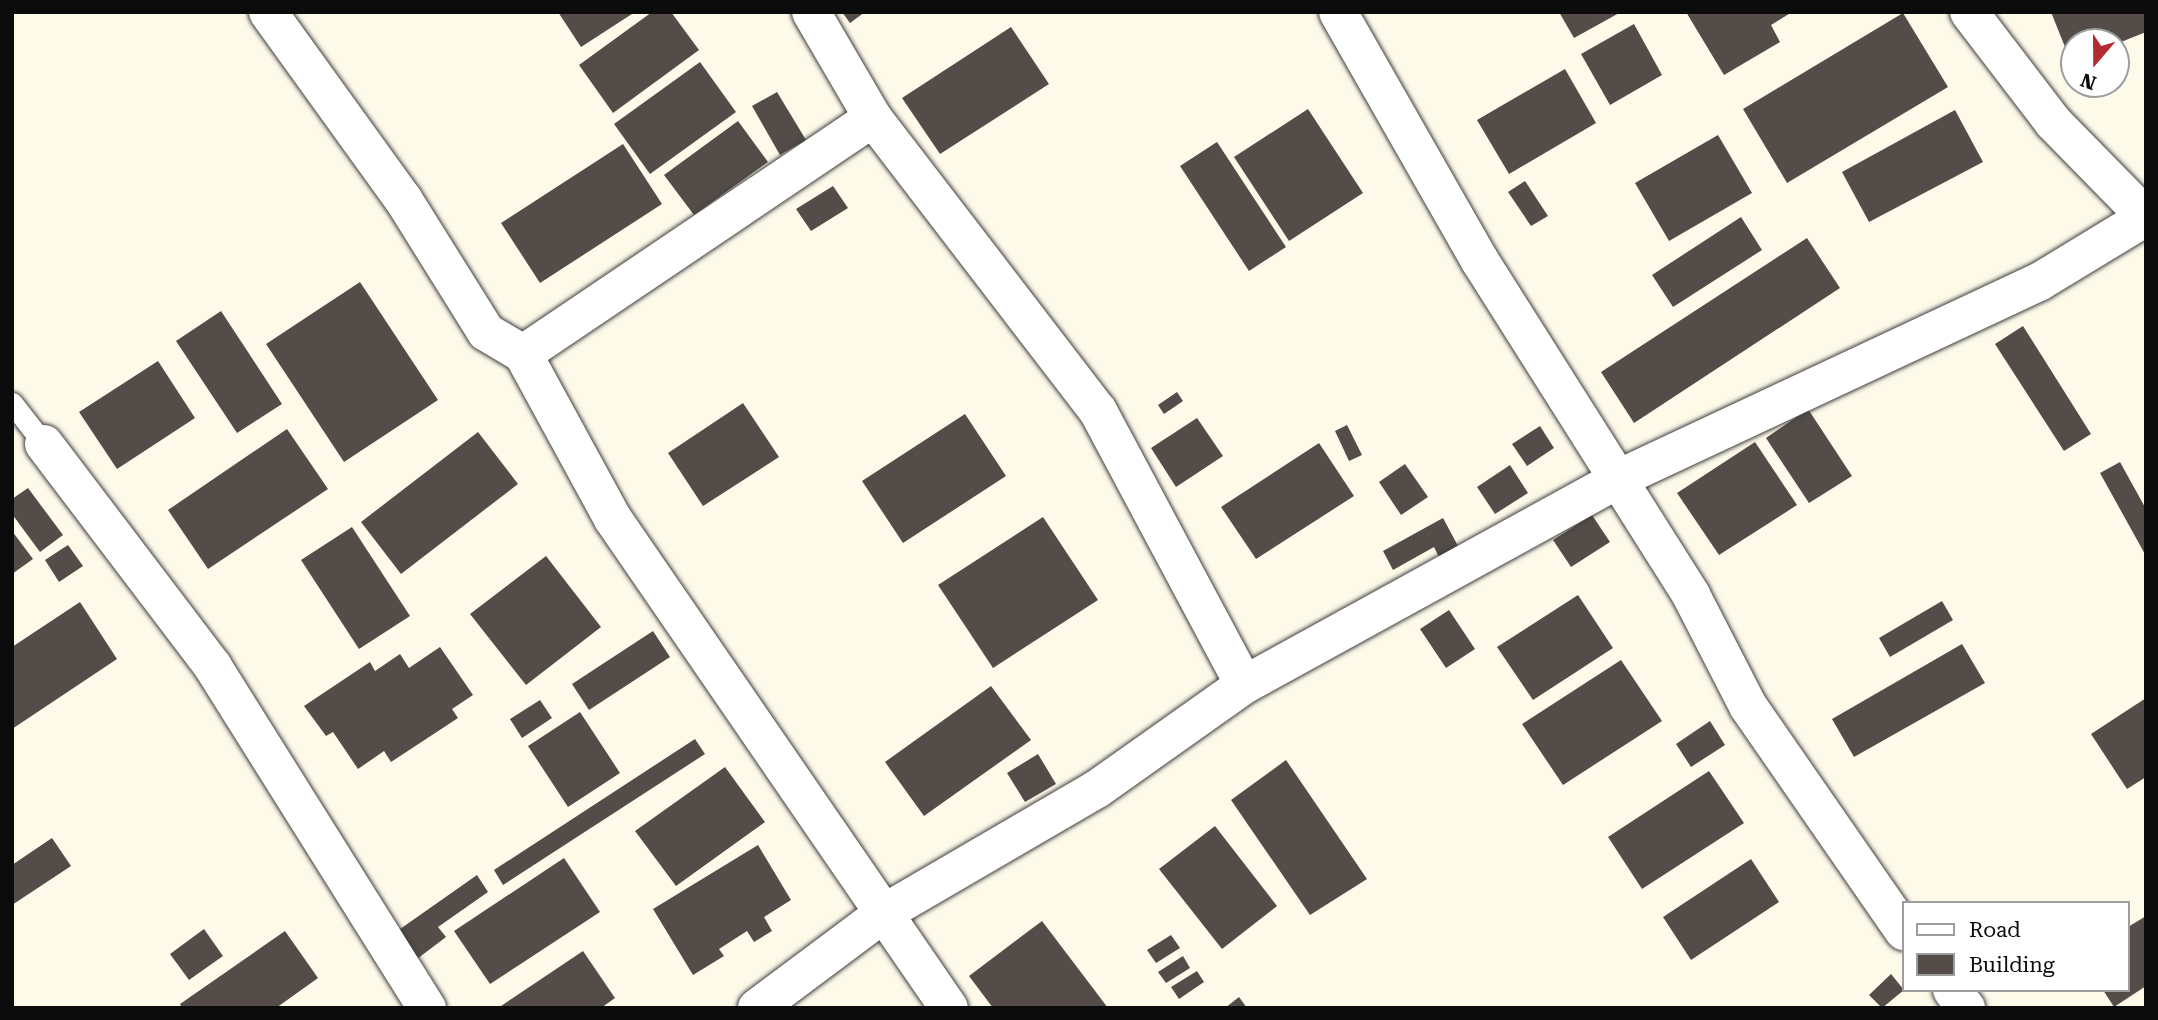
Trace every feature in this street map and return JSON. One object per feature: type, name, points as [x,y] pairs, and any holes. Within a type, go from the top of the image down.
[{"type":"street","points":[[268,12],[403,199],[486,332],[523,354],[613,519],[949,1008]]},
{"type":"street","points":[[811,12],[873,118],[1098,411],[1244,685]]},
{"type":"street","points":[[1338,12],[1480,261],[1692,596],[1748,706],[1902,928]]},
{"type":"street","points":[[757,1008],[884,913],[1097,789],[1244,685],[1619,480],[2039,282],[2146,217],[2053,122],[1969,12]]},
{"type":"street","points":[[523,354],[873,118]]},
{"type":"street","points":[[44,444],[213,667],[427,1008]]},
{"type":"street","points":[[1954,992],[1966,1008]]},
{"type":"lane","points":[[12,403],[44,444]]},
{"type":"building","points":[[558,12],[635,12],[581,47]]},
{"type":"building","points":[[652,12],[671,12],[699,50],[613,113],[579,65]]},
{"type":"building","points":[[842,12],[865,12],[850,23]]},
{"type":"building","points":[[1559,12],[1621,12],[1574,38]]},
{"type":"building","points":[[1686,12],[1792,12],[1771,25],[1780,42],[1724,75]]},
{"type":"building","points":[[2051,12],[2146,12],[2146,32],[2130,38],[2130,28],[2060,28],[2060,34]]},
{"type":"building","points":[[1903,13],[1948,87],[1787,183],[1743,109]]},
{"type":"building","points":[[1634,24],[1662,75],[1610,105],[1581,54]]},
{"type":"building","points":[[1011,27],[1049,84],[940,154],[902,98]]},
{"type":"building","points":[[700,62],[736,112],[650,174],[614,124]]},
{"type":"building","points":[[1565,69],[1596,123],[1509,174],[1477,120]]},
{"type":"building","points":[[777,92],[806,140],[780,155],[752,106]]},
{"type":"building","points":[[1308,109],[1363,193],[1289,241],[1234,157]]},
{"type":"building","points":[[1955,110],[1983,162],[1869,222],[1842,172]]},
{"type":"building","points":[[738,121],[768,162],[694,215],[664,175]]},
{"type":"building","points":[[1718,135],[1752,193],[1669,241],[1635,183]]},
{"type":"building","points":[[1217,142],[1286,247],[1249,271],[1180,166]]},
{"type":"building","points":[[623,144],[662,204],[540,283],[501,223]]},
{"type":"building","points":[[1525,181],[1548,216],[1531,226],[1508,192]]},
{"type":"building","points":[[833,186],[848,208],[811,231],[796,209]]},
{"type":"building","points":[[1741,217],[1762,250],[1673,307],[1652,275]]},
{"type":"building","points":[[1807,238],[1840,288],[1634,423],[1601,372]]},
{"type":"building","points":[[360,282],[438,400],[344,462],[266,344]]},
{"type":"building","points":[[221,311],[282,404],[237,433],[176,341]]},
{"type":"building","points":[[2023,326],[2091,434],[2064,451],[1995,344]]},
{"type":"building","points":[[158,361],[195,418],[117,469],[79,412]]},
{"type":"building","points":[[1177,392],[1183,401],[1164,414],[1158,405]]},
{"type":"building","points":[[743,403],[779,457],[703,506],[668,453]]},
{"type":"building","points":[[1808,409],[1852,476],[1809,503],[1766,438]]},
{"type":"building","points":[[965,414],[1006,476],[903,543],[862,481]]},
{"type":"building","points":[[1197,418],[1223,456],[1176,487],[1151,448]]},
{"type":"building","points":[[1347,425],[1362,455],[1349,461],[1335,431]]},
{"type":"building","points":[[1540,426],[1554,448],[1527,466],[1512,444]]},
{"type":"building","points":[[287,429],[328,489],[208,569],[168,510]]},
{"type":"building","points":[[478,432],[518,484],[401,574],[361,522]]},
{"type":"building","points":[[1755,442],[1797,505],[1719,555],[1677,493]]},
{"type":"building","points":[[1319,443],[1354,496],[1256,559],[1221,507]]},
{"type":"building","points":[[2120,462],[2146,509],[2146,556],[2100,473]]},
{"type":"building","points":[[1405,464],[1428,497],[1401,515],[1379,482]]},
{"type":"building","points":[[1510,465],[1528,493],[1495,514],[1477,487]]},
{"type":"building","points":[[28,488],[63,535],[40,552],[12,514],[12,499]]},
{"type":"building","points":[[1592,515],[1610,542],[1571,567],[1553,540]]},
{"type":"building","points":[[1043,517],[1098,600],[993,668],[938,585]]},
{"type":"building","points":[[1443,518],[1458,546],[1439,557],[1434,547],[1393,570],[1383,551]]},
{"type":"building","points":[[352,527],[410,616],[359,649],[301,560]]},
{"type":"building","points":[[12,531],[33,559],[12,574]]},
{"type":"building","points":[[68,545],[83,566],[59,582],[45,560]]},
{"type":"building","points":[[546,556],[601,627],[526,685],[470,614]]},
{"type":"building","points":[[1578,595],[1613,648],[1533,700],[1497,647]]},
{"type":"building","points":[[1942,601],[1953,620],[1890,657],[1879,638]]},
{"type":"building","points":[[80,602],[117,659],[12,729],[12,647]]},
{"type":"building","points":[[1449,610],[1475,649],[1446,668],[1420,629]]},
{"type":"building","points":[[653,631],[670,657],[589,710],[572,684]]},
{"type":"building","points":[[1962,644],[1985,683],[1854,757],[1832,719]]},
{"type":"building","points":[[440,647],[473,695],[452,709],[458,718],[391,762],[384,751],[358,769],[333,732],[326,736],[304,706],[370,662],[375,671],[400,654],[409,668]]},
{"type":"building","points":[[1621,660],[1662,721],[1563,785],[1522,724]]},
{"type":"building","points":[[991,686],[1031,740],[924,816],[885,762]]},
{"type":"building","points":[[2146,698],[2146,777],[2127,789],[2091,734]]},
{"type":"building","points":[[540,700],[552,718],[522,738],[510,719]]},
{"type":"building","points":[[580,712],[620,773],[568,807],[528,746]]},
{"type":"building","points":[[1710,721],[1725,745],[1691,767],[1676,744]]},
{"type":"building","points":[[695,739],[705,754],[503,885],[494,870]]},
{"type":"building","points":[[1038,754],[1056,784],[1025,802],[1007,773]]},
{"type":"building","points":[[1286,760],[1367,879],[1310,915],[1231,800]]},
{"type":"building","points":[[725,767],[765,822],[676,886],[635,831]]},
{"type":"building","points":[[1709,771],[1744,823],[1642,889],[1608,837]]},
{"type":"building","points":[[1215,826],[1277,906],[1222,949],[1159,869]]},
{"type":"building","points":[[52,838],[71,866],[12,905],[12,865]]},
{"type":"building","points":[[758,845],[791,900],[764,917],[772,931],[754,942],[747,931],[719,949],[724,956],[693,975],[653,909]]},
{"type":"building","points":[[564,858],[600,912],[490,984],[454,931]]},
{"type":"building","points":[[1751,859],[1779,902],[1691,960],[1663,917]]},
{"type":"building","points":[[477,875],[488,892],[438,927],[446,937],[413,962],[393,934]]},
{"type":"building","points":[[2146,916],[2146,986],[2114,1007],[2104,992],[2130,992],[2130,926]]},
{"type":"building","points":[[1042,921],[1108,1008],[993,1008],[969,976]]},
{"type":"building","points":[[204,929],[223,956],[189,980],[170,954]]},
{"type":"building","points":[[285,931],[318,978],[276,1008],[182,1008],[180,1004]]},
{"type":"building","points":[[1171,935],[1180,948],[1156,963],[1147,950]]},
{"type":"building","points":[[583,951],[615,998],[601,1008],[498,1008]]},
{"type":"building","points":[[1183,956],[1190,968],[1166,983],[1158,972]]},
{"type":"building","points":[[1197,971],[1204,982],[1179,999],[1171,987]]},
{"type":"building","points":[[1891,974],[1902,988],[1902,992],[1882,1008],[1869,995]]},
{"type":"building","points":[[1239,997],[1247,1008],[1225,1008]]}]
